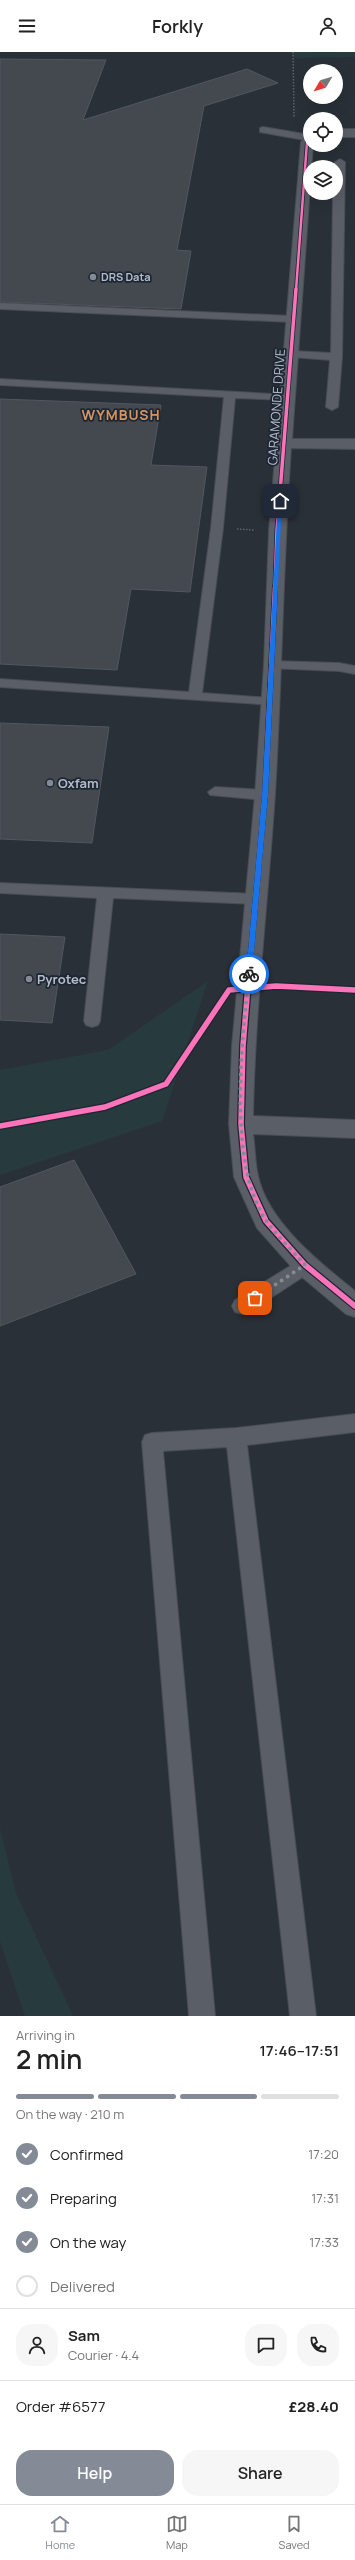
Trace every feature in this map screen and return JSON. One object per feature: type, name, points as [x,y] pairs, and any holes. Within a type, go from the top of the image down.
[{"type":"street","points":[[343,133],[355,134]]},
{"type":"street","name":"GARAMONDE DRIVE","points":[[306,200],[292,319],[292,354],[287,397],[285,443],[277,531],[273,665],[257,899],[244,1038],[241,1124],[246,1177],[266,1221],[305,1265],[355,1306]]},
{"type":"street","points":[[285,443],[355,444]]},
{"type":"street","points":[[241,1124],[355,1129]]},
{"type":"lane","points":[[263,130],[303,137]]},
{"type":"lane","points":[[332,407],[336,357],[337,200]]},
{"type":"lane","points":[[0,306],[292,319]]},
{"type":"lane","points":[[292,354],[336,357]]},
{"type":"lane","points":[[0,382],[287,397]]},
{"type":"lane","points":[[195,696],[217,528],[230,394]]},
{"type":"lane","points":[[273,665],[339,667],[355,670]]},
{"type":"lane","points":[[0,684],[270,702]]},
{"type":"lane","points":[[215,792],[265,795]]},
{"type":"lane","points":[[0,888],[257,899]]},
{"type":"lane","points":[[92,1021],[106,892]]},
{"type":"lane","points":[[242,1306],[305,1265]]},
{"type":"lane","points":[[202,2016],[152,1442],[236,1437],[355,1423]]},
{"type":"lane","points":[[236,1437],[303,2016]]},
{"type":"path","points":[[293,52],[294,119]]},
{"type":"path","points":[[217,528],[277,531]]},
{"type":"green space","points":[[293,52],[355,52],[355,57],[294,58]]},
{"type":"green space","points":[[208,981],[162,1121],[0,1175],[0,1070],[108,1050]]},
{"type":"green space","points":[[0,1828],[16,1893],[73,2016],[25,2016],[0,1941]]},
{"type":"building","points":[[0,59],[106,60],[83,120],[247,69],[278,83],[204,106],[177,250],[191,251],[181,309],[0,302]]},
{"type":"building","points":[[0,399],[161,405],[151,465],[207,467],[190,592],[131,589],[117,670],[0,664]]},
{"type":"building","name":"Oxfam","points":[[0,723],[109,727],[92,843],[0,839]]},
{"type":"building","name":"Pyrotec","points":[[0,934],[65,937],[52,1023],[0,1020]]},
{"type":"building","points":[[74,1160],[136,1274],[0,1326],[0,1187]]},
{"type":"cycle path","points":[[306,152],[277,531],[273,665],[265,795],[243,1046],[241,1124],[246,1177],[266,1221],[305,1265],[355,1306]]},
{"type":"cycle path","points":[[0,1126],[105,1107],[166,1084],[229,990],[276,986],[355,990]]},
{"type":"way so far","points":[[249,974],[243,1046],[241,1124],[246,1177],[266,1221],[305,1265],[255,1298]]},
{"type":"place","name":"DRS Data","points":[[93,277]]},
{"type":"place","name":"Oxfam","points":[[50,783]]},
{"type":"place","name":"Pyrotec","points":[[29,979]]},
{"type":"district","name":"WYMBUSH","points":[[121,415]]},
{"type":"route","points":[[249,974],[257,899],[265,795],[273,665],[277,531],[280,501]]}]
